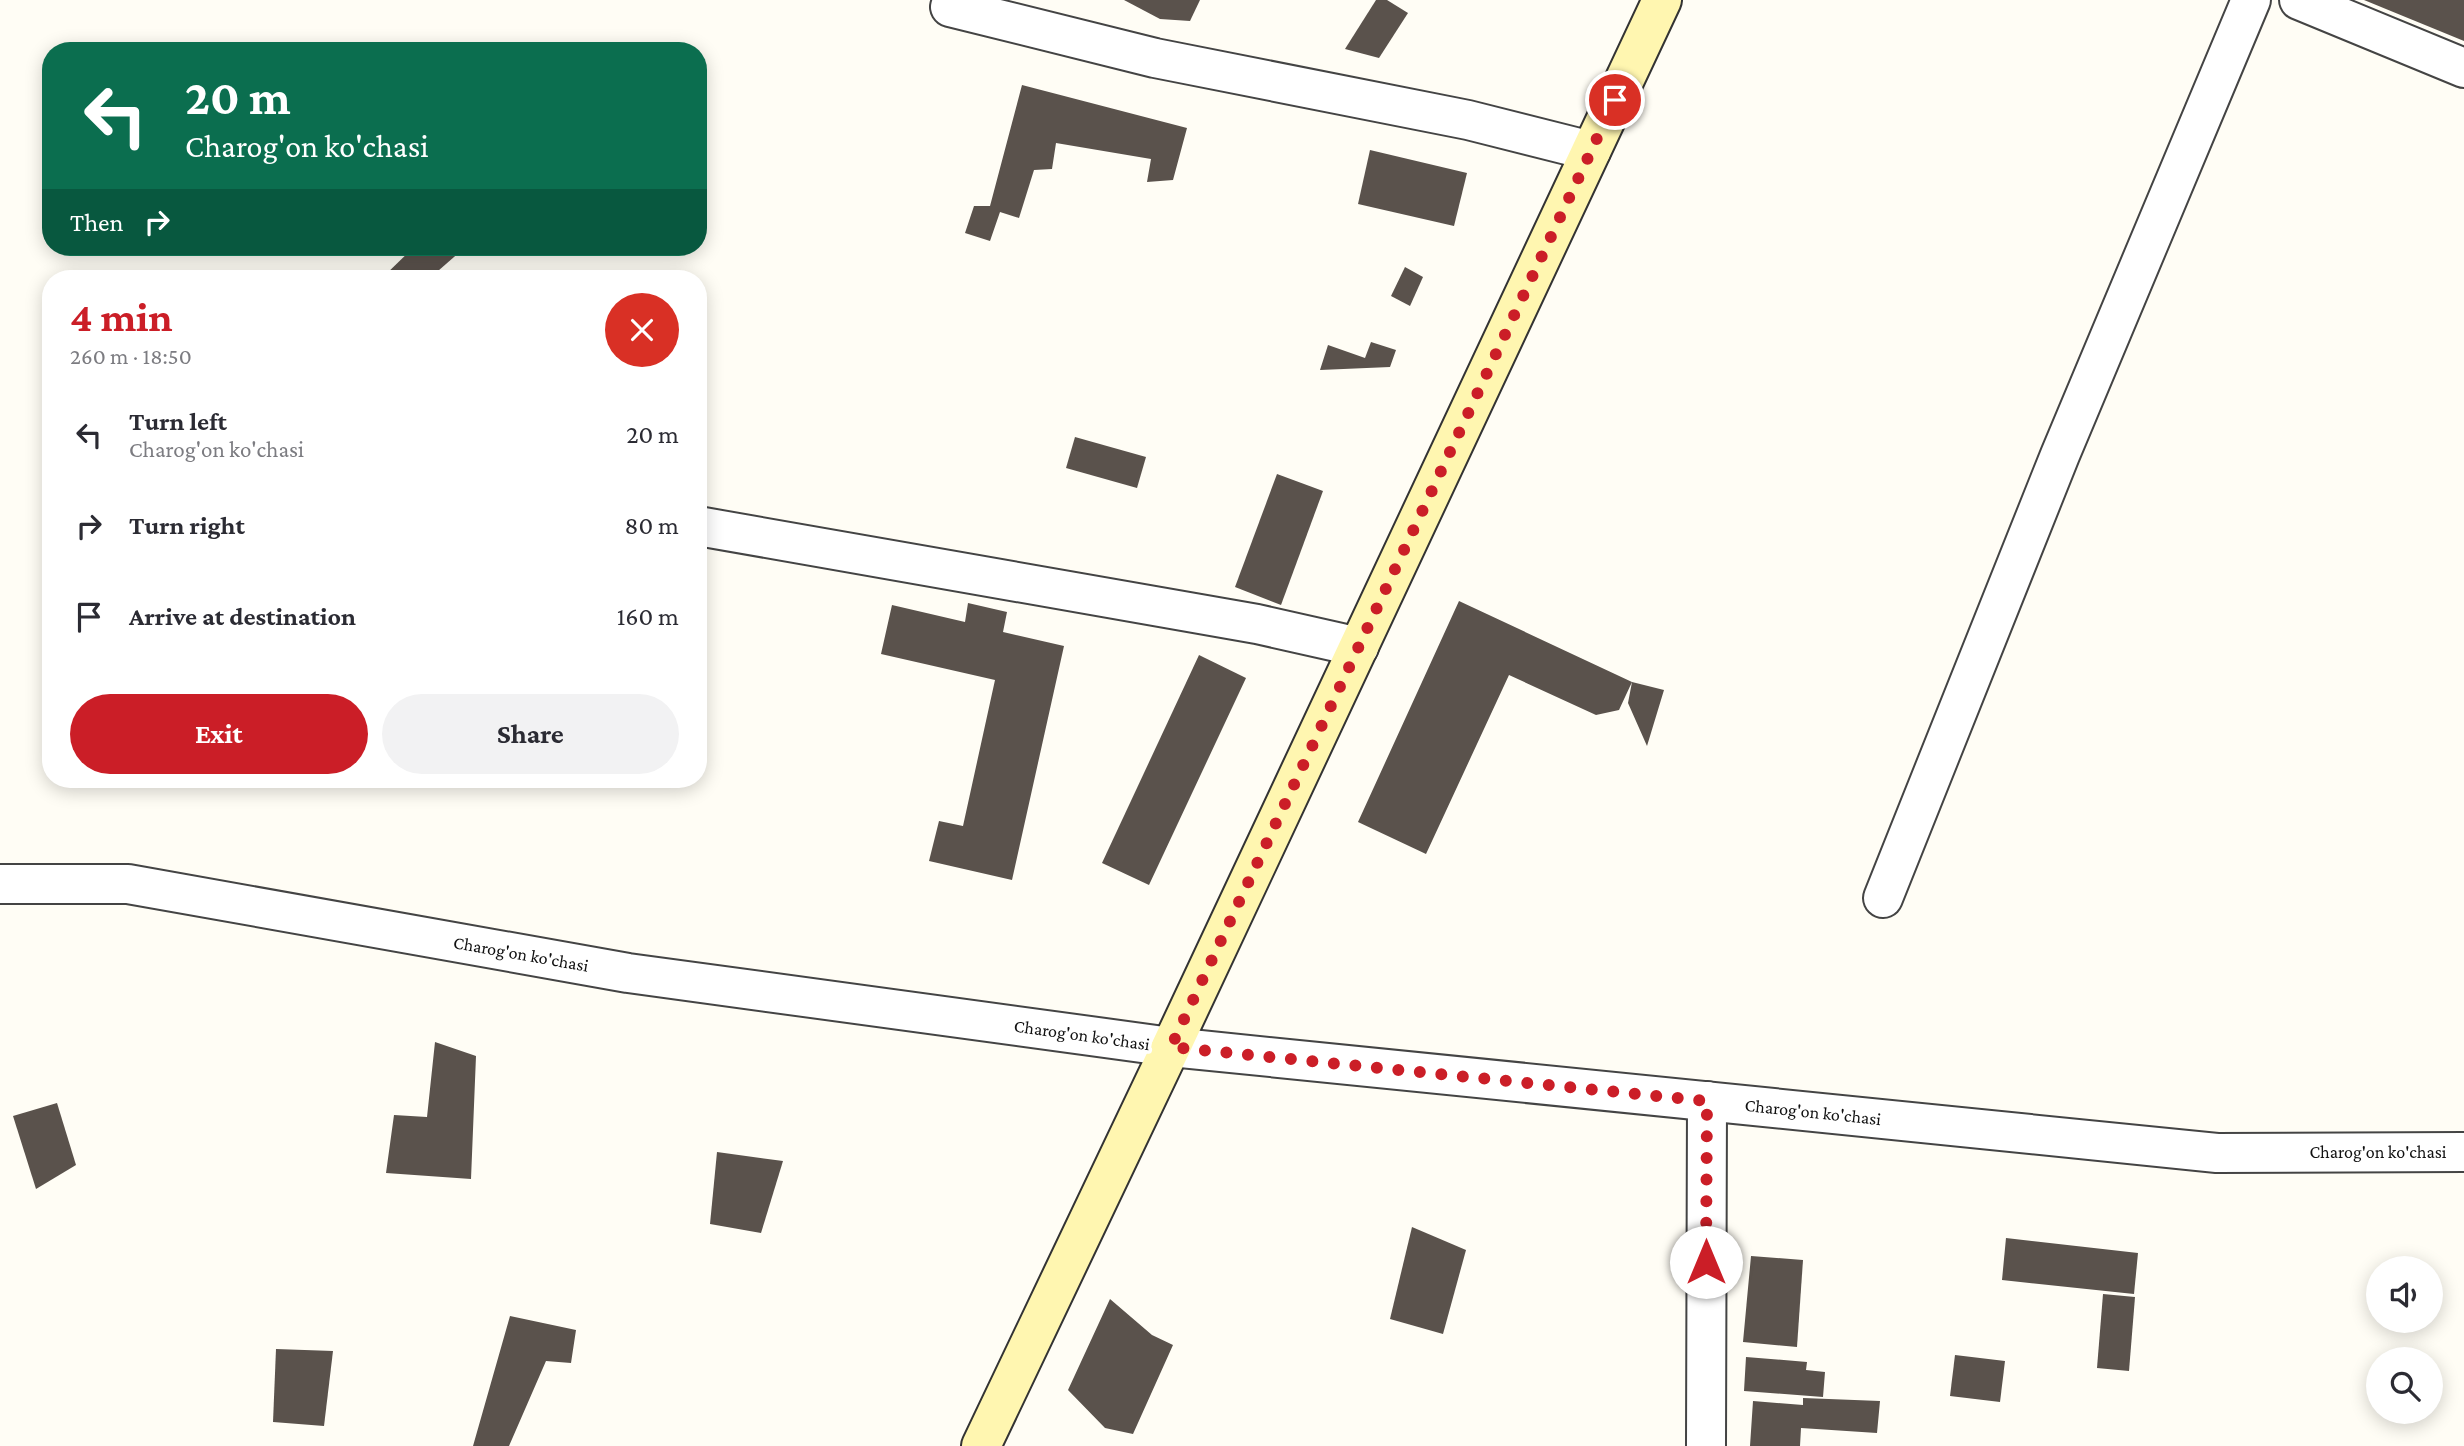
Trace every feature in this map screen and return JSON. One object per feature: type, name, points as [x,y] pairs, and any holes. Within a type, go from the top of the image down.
[{"type":"main road","points":[[981,1446],[1662,0]]},
{"type":"street","points":[[1883,898],[2071,429],[2251,0]]},
{"type":"street","points":[[2300,0],[2464,68]]},
{"type":"street","points":[[950,7],[1155,58],[1468,120],[1591,151]]},
{"type":"street","points":[[707,528],[1256,624],[1359,647]]},
{"type":"street","name":"Charog'on ko'chasi","points":[[0,884],[128,884],[628,973],[1171,1047],[2217,1153],[2464,1152]]},
{"type":"street","points":[[1706,1446],[1707,1101]]},
{"type":"building","points":[[1124,0],[1200,0],[1190,21],[1160,19]]},
{"type":"building","points":[[1376,0],[1387,0],[1408,13],[1379,58],[1345,49]]},
{"type":"building","points":[[2364,0],[2464,0],[2464,41]]},
{"type":"building","points":[[1022,85],[1187,128],[1173,180],[1147,182],[1151,159],[1056,143],[1052,169],[1034,170],[1019,218],[1000,212],[990,241],[965,233],[974,206],[990,206]]},
{"type":"building","points":[[1370,150],[1467,173],[1454,226],[1358,204]]},
{"type":"building","points":[[405,256],[455,256],[439,270],[390,270]]},
{"type":"building","points":[[1405,267],[1423,277],[1410,306],[1391,296]]},
{"type":"building","points":[[1371,342],[1396,350],[1390,367],[1320,370],[1328,345],[1365,358]]},
{"type":"building","points":[[1075,437],[1146,457],[1137,488],[1066,468]]},
{"type":"building","points":[[1277,474],[1323,491],[1281,605],[1235,587]]},
{"type":"building","points":[[1459,601],[1632,682],[1619,710],[1596,715],[1509,675],[1426,854],[1358,822]]},
{"type":"building","points":[[968,603],[1007,612],[1003,632],[1064,646],[1012,880],[929,861],[939,821],[963,826],[995,680],[881,654],[892,605],[965,622]]},
{"type":"building","points":[[1199,655],[1246,678],[1149,885],[1102,863]]},
{"type":"building","points":[[1632,682],[1664,690],[1647,746],[1628,703]]},
{"type":"building","points":[[435,1042],[476,1056],[471,1179],[386,1173],[394,1115],[427,1117]]},
{"type":"building","points":[[57,1103],[76,1165],[36,1189],[13,1116]]},
{"type":"building","points":[[717,1152],[783,1161],[761,1233],[710,1224]]},
{"type":"building","points":[[1412,1227],[1466,1250],[1443,1334],[1390,1319]]},
{"type":"building","points":[[2006,1238],[2138,1253],[2134,1294],[2002,1280]]},
{"type":"building","points":[[1751,1256],[1803,1260],[1797,1347],[1743,1342]]},
{"type":"building","points":[[2103,1294],[2135,1297],[2129,1371],[2097,1368]]},
{"type":"building","points":[[1110,1299],[1152,1335],[1173,1345],[1133,1434],[1105,1428],[1068,1390]]},
{"type":"building","points":[[510,1316],[576,1330],[571,1363],[546,1361],[509,1446],[473,1446]]},
{"type":"building","points":[[276,1349],[333,1351],[324,1426],[273,1422]]},
{"type":"building","points":[[1955,1355],[2005,1361],[2000,1402],[1950,1396]]},
{"type":"building","points":[[1746,1357],[1807,1362],[1806,1370],[1825,1372],[1823,1397],[1744,1391]]},
{"type":"building","points":[[1803,1398],[1880,1401],[1877,1433],[1801,1428],[1800,1446],[1750,1446],[1753,1401],[1803,1405]]},
{"type":"route","points":[[1615,100],[1171,1047],[1707,1101],[1706,1262]]}]
